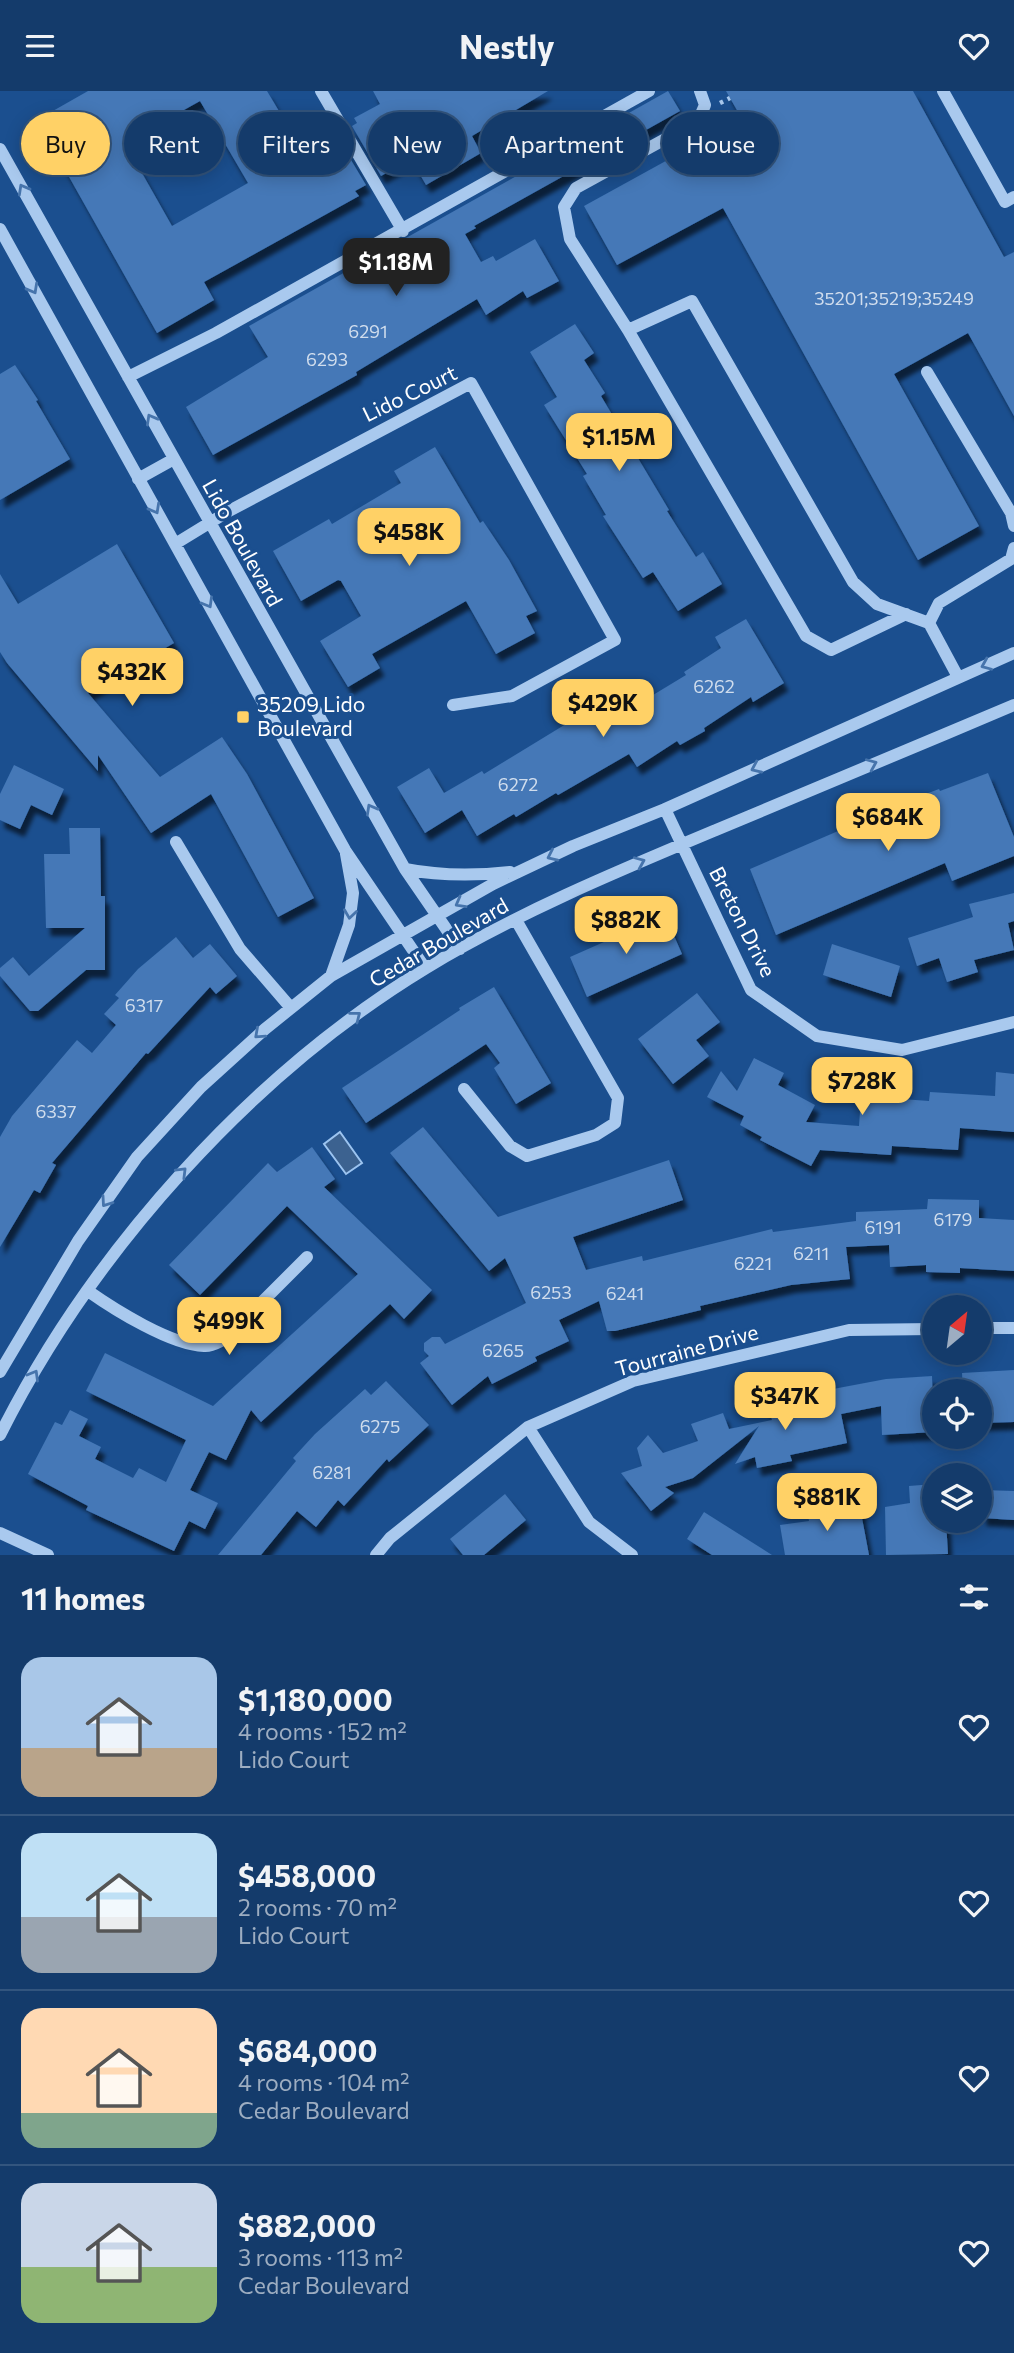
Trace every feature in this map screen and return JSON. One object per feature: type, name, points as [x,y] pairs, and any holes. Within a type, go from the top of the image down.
[{"type":"street","points":[[321,91],[403,231]]},
{"type":"street","points":[[128,377],[216,333],[403,231],[649,91]]},
{"type":"street","points":[[700,91],[705,105],[698,121],[576,188],[564,207],[570,239],[628,330],[806,636],[831,650],[906,614]]},
{"type":"street","points":[[943,91],[1005,202],[1014,197]]},
{"type":"street","name":"Lido Boulevard","points":[[0,149],[405,869],[460,949]]},
{"type":"street","points":[[0,229],[345,850],[425,968]]},
{"type":"street","points":[[628,330],[692,300],[853,582],[877,604],[929,623],[958,677]]},
{"type":"street","points":[[927,372],[1011,513],[1014,526]]},
{"type":"street","name":"Lido Court","points":[[175,544],[209,523],[471,383],[615,640],[512,696],[453,705]]},
{"type":"street","points":[[138,479],[174,459]]},
{"type":"street","points":[[929,623],[939,603],[1013,556]]},
{"type":"street","name":"Cedar Boulevard","points":[[0,1372],[78,1241],[137,1157],[201,1087],[331,976],[436,916],[573,846],[665,809],[1014,653]]},
{"type":"street","name":"Cedar Boulevard","points":[[0,1434],[54,1341],[110,1258],[170,1184],[235,1119],[299,1061],[364,1010],[425,968],[591,883],[1014,705]]},
{"type":"street","name":"Breton Drive","points":[[665,809],[751,990],[817,1036],[902,1050],[1014,1022]]},
{"type":"street","points":[[176,842],[240,949],[291,1008]]},
{"type":"street","points":[[331,976],[349,925],[353,893],[345,850]]},
{"type":"street","points":[[405,869],[476,876],[521,871]]},
{"type":"street","points":[[464,1089],[510,1146],[527,1156],[596,1135],[615,1123],[618,1098],[516,920]]},
{"type":"street","points":[[88,1291],[115,1309],[165,1335],[203,1346],[213,1345],[225,1339],[307,1257]]},
{"type":"street","points":[[992,1328],[1014,1328]]},
{"type":"street","name":"Tourraine Drive","points":[[376,1555],[390,1538],[528,1427],[632,1381],[849,1330],[922,1329]]},
{"type":"street","points":[[528,1427],[589,1522],[632,1555]]},
{"type":"street","points":[[0,1533],[48,1555]]},
{"type":"water","points":[[340,1132],[362,1163],[346,1174],[324,1144]]},
{"type":"building","points":[[88,91],[267,91],[280,112],[238,112],[238,166],[224,142],[224,112],[206,112],[200,101],[180,112],[124,112],[124,175],[143,175],[172,226],[248,183],[243,175],[354,175],[354,165],[366,185],[355,191],[359,196],[204,282],[214,300],[157,333],[68,175],[110,175],[110,112],[51,112]]},
{"type":"building","points":[[373,91],[548,91],[513,112],[480,112],[480,131],[472,136],[480,154],[466,162],[466,112],[368,112],[368,154],[354,129],[357,123],[354,118],[380,104]]},
{"type":"building","points":[[668,91],[680,111],[662,112],[662,121],[648,129],[648,112],[631,112]]},
{"type":"building","points":[[726,91],[913,91],[1004,257],[1014,252],[1014,416],[968,333],[894,374],[979,526],[918,560],[723,208],[617,265],[584,206],[640,175],[648,175],[648,171],[662,163],[662,175],[779,175],[779,112],[738,112]]},
{"type":"building","points":[[420,175],[443,175],[426,185]]},
{"type":"building","points":[[518,175],[565,175],[474,226],[476,228],[465,234],[481,262],[493,256],[496,261],[535,239],[559,281],[527,298],[523,291],[486,315],[477,299],[356,372],[357,375],[213,455],[186,407],[268,357],[249,326]]},
{"type":"building","points":[[575,324],[594,353],[584,360],[605,393],[601,396],[696,557],[703,552],[722,584],[678,611],[653,572],[643,578],[603,516],[606,515],[583,476],[587,474],[544,405],[557,397],[530,352]]},
{"type":"building","points":[[15,365],[38,400],[36,401],[70,459],[0,500],[0,374]]},
{"type":"building","points":[[435,447],[480,523],[483,521],[509,560],[537,611],[526,616],[535,633],[496,654],[466,601],[372,654],[380,668],[348,687],[320,641],[361,616],[338,580],[301,601],[273,551],[329,519],[332,524],[401,483],[394,471]]},
{"type":"building","points":[[117,544],[174,643],[88,693],[160,777],[222,737],[247,774],[314,898],[278,917],[211,794],[151,833],[98,755],[98,771],[0,652],[0,574],[18,604]]},
{"type":"building","points":[[746,619],[784,683],[753,702],[751,697],[704,728],[705,731],[680,745],[677,741],[637,767],[629,754],[558,795],[556,793],[516,817],[514,814],[477,836],[462,810],[425,833],[397,787],[429,768],[444,793],[482,771],[484,774],[584,713],[591,725],[599,721],[602,726],[686,675],[684,672],[721,648],[715,637]]},
{"type":"building","points":[[14,765],[64,789],[52,815],[31,805],[20,829],[0,820],[0,794]]},
{"type":"building","points":[[988,773],[1014,837],[1014,856],[952,881],[945,863],[776,935],[750,869],[910,800]]},
{"type":"building","points":[[69,828],[100,828],[101,896],[105,896],[105,970],[86,970],[38,1011],[30,1011],[0,976],[0,968],[13,957],[29,976],[85,928],[46,928],[44,854],[70,854]]},
{"type":"building","points":[[1014,893],[1014,921],[1008,923],[1014,950],[974,960],[978,972],[947,982],[939,958],[917,966],[908,938],[973,917],[969,904]]},
{"type":"building","points":[[665,915],[682,954],[587,997],[570,957]]},
{"type":"building","points":[[176,937],[193,958],[210,944],[237,976],[216,994],[210,987],[148,1054],[146,1053],[52,1163],[56,1165],[40,1193],[34,1190],[0,1247],[0,1137],[12,1116],[77,1040],[92,1053],[116,1025],[104,1014],[119,998],[115,995],[138,969]]},
{"type":"building","points":[[832,944],[900,966],[891,997],[823,975]]},
{"type":"building","points":[[494,987],[551,1083],[516,1104],[494,1068],[500,1063],[486,1044],[366,1123],[342,1088]]},
{"type":"building","points":[[697,993],[720,1022],[696,1040],[709,1056],[673,1084],[638,1039]]},
{"type":"building","points":[[754,1058],[784,1073],[778,1085],[815,1105],[806,1122],[859,1126],[861,1096],[929,1101],[930,1092],[995,1096],[996,1072],[1014,1074],[1014,1132],[960,1128],[958,1150],[892,1146],[891,1155],[820,1150],[811,1166],[760,1140],[762,1137],[740,1125],[744,1116],[707,1097],[721,1071],[737,1091]]},
{"type":"building","points":[[423,1127],[498,1217],[669,1160],[683,1200],[573,1237],[586,1270],[642,1256],[643,1261],[772,1229],[773,1232],[856,1221],[856,1212],[927,1209],[928,1199],[979,1200],[979,1218],[1014,1220],[1014,1271],[960,1268],[960,1273],[926,1272],[926,1265],[890,1267],[889,1245],[846,1247],[850,1279],[791,1285],[700,1306],[701,1310],[615,1331],[607,1331],[599,1301],[559,1320],[569,1341],[535,1357],[537,1361],[492,1384],[488,1376],[452,1405],[420,1363],[429,1356],[424,1351],[424,1343],[432,1337],[440,1337],[445,1344],[526,1303],[505,1258],[489,1271],[390,1153]]},
{"type":"building","points":[[312,1147],[335,1179],[324,1187],[432,1290],[404,1319],[390,1304],[261,1422],[251,1410],[226,1460],[209,1452],[190,1490],[218,1503],[205,1529],[189,1521],[174,1551],[86,1510],[88,1506],[28,1474],[55,1422],[62,1425],[70,1410],[88,1419],[79,1436],[101,1447],[95,1459],[133,1478],[139,1468],[166,1482],[186,1440],[86,1391],[105,1353],[213,1406],[358,1274],[287,1206],[200,1295],[169,1265],[268,1163],[277,1172]]},
{"type":"building","points":[[1014,1370],[1014,1422],[992,1423],[992,1379],[962,1379],[962,1373]]},
{"type":"building","points":[[932,1376],[932,1379],[922,1379],[922,1433],[882,1435],[881,1406],[841,1414],[847,1443],[790,1455],[792,1461],[757,1468],[755,1457],[735,1464],[759,1426],[693,1478],[665,1487],[674,1493],[651,1511],[621,1473],[642,1466],[637,1448],[648,1435],[663,1453],[698,1441],[691,1424],[723,1413],[729,1429],[772,1420],[770,1413],[759,1403],[886,1379]]},
{"type":"building","points":[[386,1381],[429,1425],[389,1462],[387,1459],[344,1506],[338,1500],[316,1527],[297,1511],[261,1555],[218,1555],[296,1461],[293,1458],[315,1434],[365,1389],[371,1395]]},
{"type":"building","points":[[922,1485],[922,1533],[947,1533],[948,1554],[886,1555],[885,1507],[910,1503],[909,1486]]},
{"type":"building","points":[[992,1490],[1014,1491],[1014,1520],[992,1519]]},
{"type":"building","points":[[505,1494],[526,1520],[484,1555],[463,1555],[450,1539]]},
{"type":"building","points":[[859,1502],[869,1555],[785,1555],[780,1525],[809,1521],[807,1509]]},
{"type":"building","points":[[704,1512],[772,1555],[712,1555],[687,1539]]},
{"type":"place","name":"35209 Lido Boulevard","points":[[243,717]]}]
